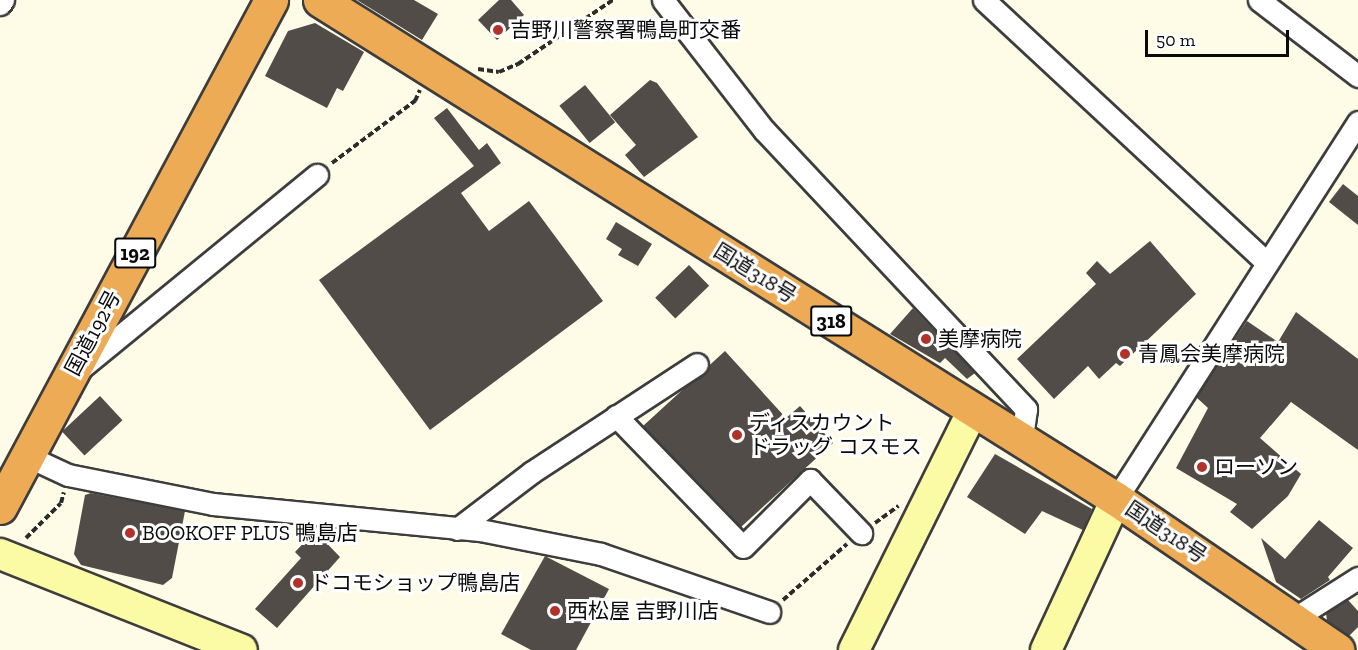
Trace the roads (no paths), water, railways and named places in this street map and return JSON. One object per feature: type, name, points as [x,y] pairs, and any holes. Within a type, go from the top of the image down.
[{"type":"highway","name":"国道192号","points":[[0,507],[271,0]]},
{"type":"highway","name":"国道318号","points":[[320,0],[1116,499],[1294,618],[1337,650]]},
{"type":"street","points":[[0,4],[3,0]]},
{"type":"street","points":[[663,0],[764,130],[1026,409],[1022,439]]},
{"type":"street","points":[[984,0],[1266,262]]},
{"type":"street","points":[[1259,0],[1358,76]]},
{"type":"street","points":[[1046,650],[1116,499],[1358,122]]},
{"type":"street","points":[[68,379],[317,175]]},
{"type":"street","points":[[457,529],[616,416],[697,364]]},
{"type":"street","points":[[854,650],[973,410]]},
{"type":"street","points":[[616,416],[742,547],[810,480],[861,533]]},
{"type":"street","points":[[27,456],[68,475],[284,515],[457,529],[601,554],[769,612]]},
{"type":"street","points":[[3,555],[242,650]]},
{"type":"street","points":[[1294,618],[1358,578]]},
{"type":"place","name":"吉野川警察署鴨島町交番","points":[[498,30]]},
{"type":"place","name":"美摩病院","points":[[926,339]]},
{"type":"place","name":"青鳳会美摩病院","points":[[1125,354]]},
{"type":"place","name":"ディスカウント ドラッグ コスモス","points":[[737,435]]},
{"type":"place","name":"ローソン","points":[[1202,467]]},
{"type":"place","name":"BOOKOFF PLUS 鴨島店","points":[[130,533]]},
{"type":"place","name":"ドコモショップ鴨島店","points":[[298,583]]},
{"type":"place","name":"西松屋 吉野川店","points":[[555,611]]}]
